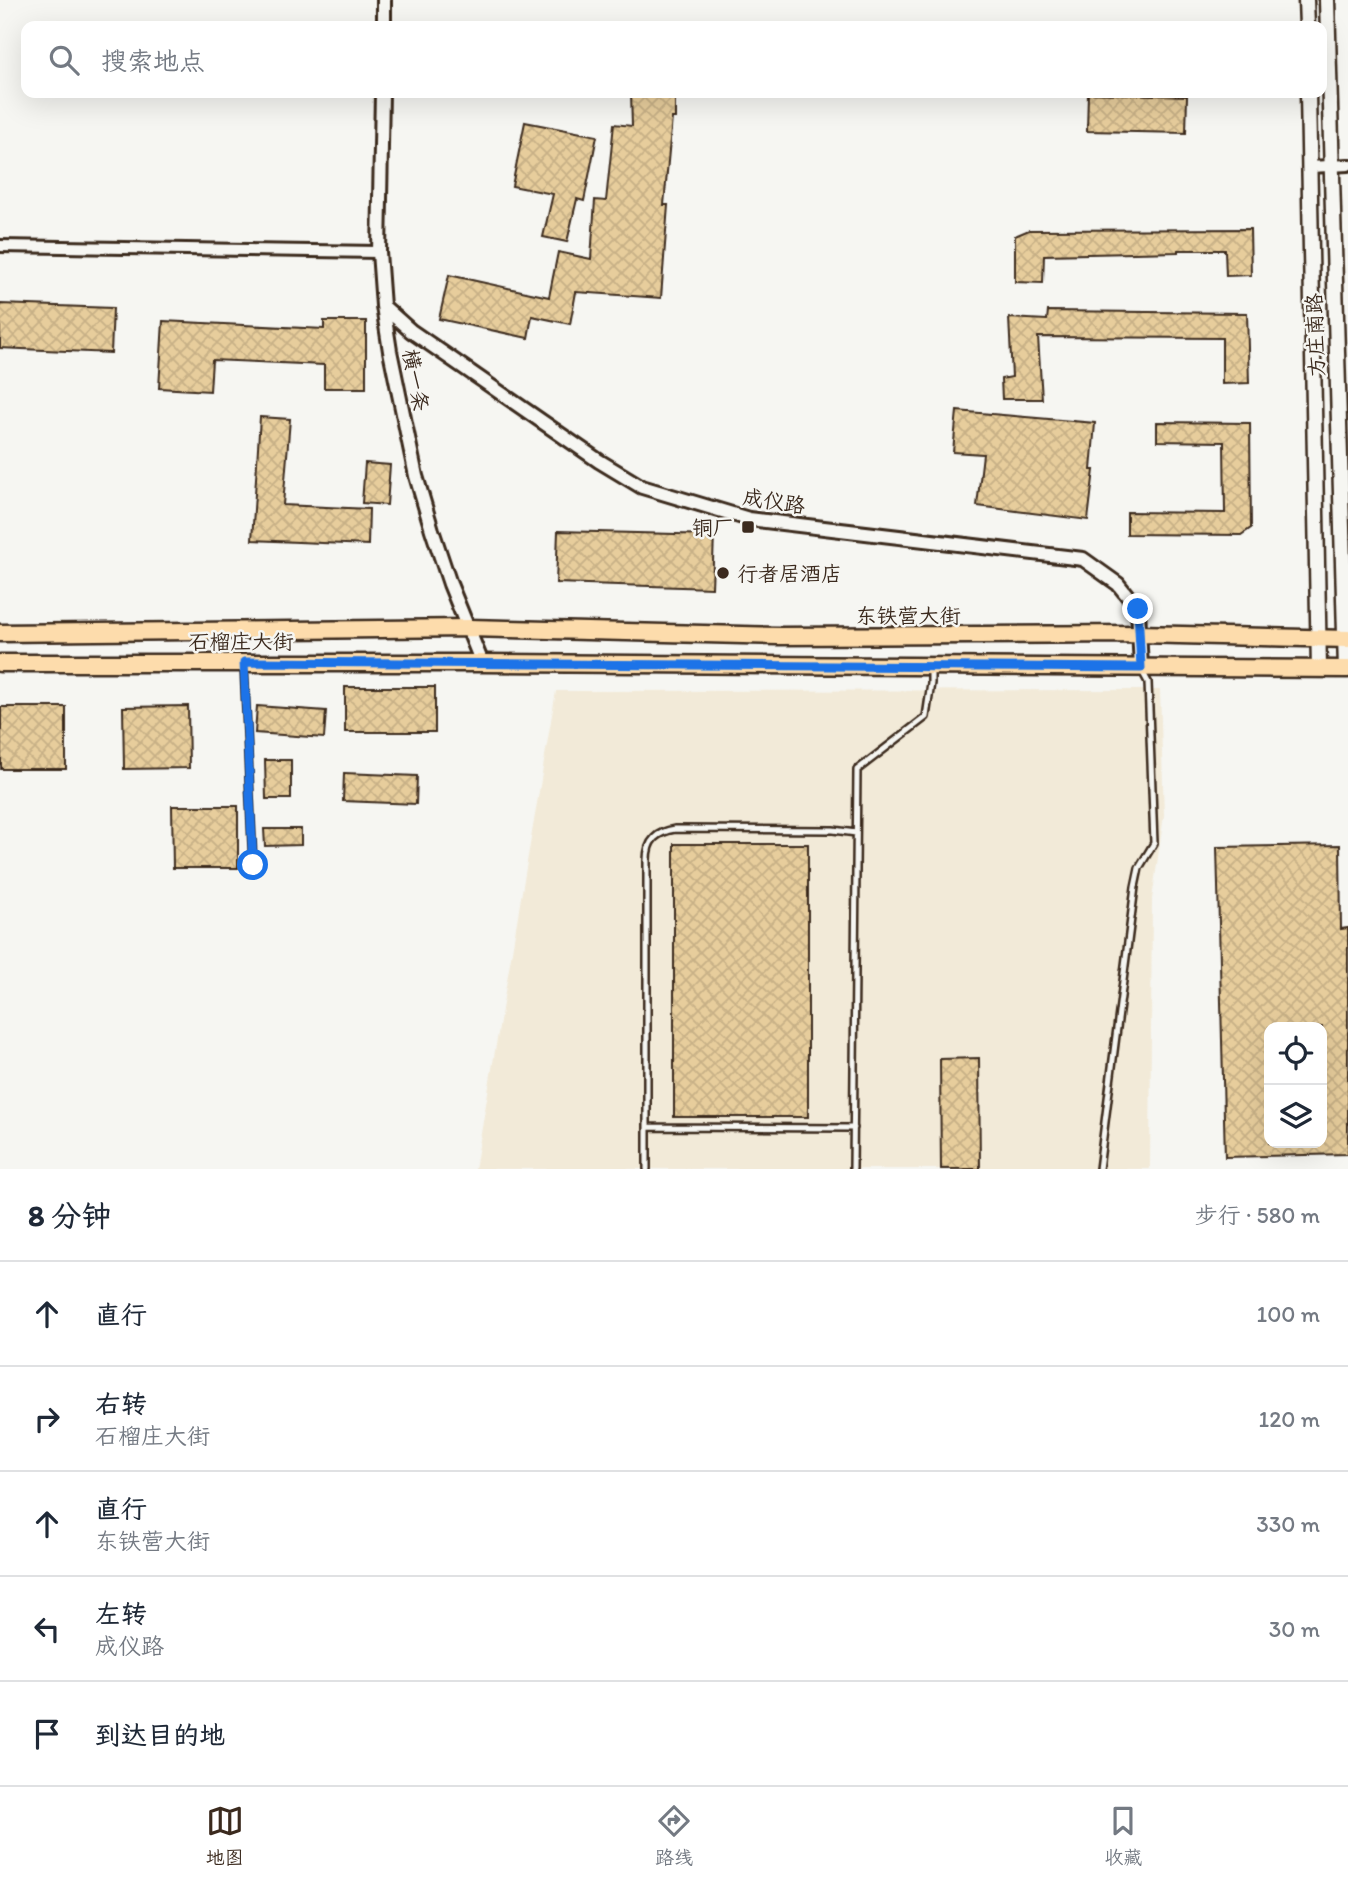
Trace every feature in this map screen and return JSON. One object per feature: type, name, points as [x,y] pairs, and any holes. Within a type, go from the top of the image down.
[{"type":"main road","points":[[1306,0],[1307,21]]},
{"type":"main road","name":"方庄南路","points":[[1327,0],[1347,669]]},
{"type":"main road","name":"方庄南路","points":[[1308,98],[1319,669]]},
{"type":"main road","name":"东铁营大街","points":[[469,628],[778,636],[1139,634],[1347,639]]},
{"type":"main road","name":"石榴庄大街","points":[[0,633],[469,628]]},
{"type":"main road","name":"石榴庄大街","points":[[0,663],[482,663]]},
{"type":"main road","points":[[482,663],[1347,669]]},
{"type":"street","points":[[384,0],[384,21]]},
{"type":"street","name":"横一条","points":[[382,98],[379,252],[383,306],[394,373],[416,476],[450,584],[482,663]]},
{"type":"street","points":[[1310,167],[1348,165]]},
{"type":"street","points":[[0,246],[379,252]]},
{"type":"street","name":"成仪路","points":[[383,306],[411,331],[599,461],[642,487],[749,519],[1083,559],[1101,570],[1129,596],[1138,609],[1141,668]]},
{"type":"lane","points":[[244,662],[253,865]]},
{"type":"lane","points":[[853,1169],[857,770],[926,716],[931,665]]},
{"type":"lane","points":[[1099,1169],[1135,887],[1139,868],[1154,843],[1147,682],[1141,668]]},
{"type":"lane","points":[[647,1169],[647,849],[652,839],[661,832],[675,828],[833,830],[856,833]]},
{"type":"lane","points":[[647,1127],[854,1128]]},
{"type":"shaded area","points":[[1160,690],[1164,815],[1152,899],[1150,1169],[475,1169],[556,691]]},
{"type":"building","points":[[631,98],[675,98],[664,205],[668,205],[661,298],[576,292],[570,324],[532,316],[528,338],[439,319],[449,275],[549,297],[558,252],[591,259],[595,200],[606,201],[614,124],[632,126]]},
{"type":"building","points":[[1088,98],[1187,98],[1186,133],[1087,131]]},
{"type":"building","points":[[525,122],[597,136],[584,201],[577,199],[567,242],[543,237],[553,194],[512,186]]},
{"type":"building","points":[[1250,229],[1251,275],[1226,276],[1225,250],[1178,250],[1044,255],[1043,283],[1015,282],[1015,236],[1029,230]]},
{"type":"building","points":[[0,304],[113,308],[111,353],[0,348]]},
{"type":"building","points":[[1048,311],[1247,313],[1249,383],[1222,384],[1222,338],[1038,337],[1042,399],[1002,399],[1001,379],[1012,377],[1009,318],[1047,320]]},
{"type":"building","points":[[163,321],[324,329],[324,321],[366,321],[366,388],[324,388],[324,365],[212,360],[210,391],[159,388]]},
{"type":"building","points":[[957,411],[1095,423],[1091,470],[1094,470],[1088,520],[977,506],[983,454],[953,452]]},
{"type":"building","points":[[260,417],[290,419],[283,505],[369,509],[368,545],[252,540]]},
{"type":"building","points":[[1157,422],[1250,423],[1251,528],[1241,535],[1127,534],[1127,512],[1225,513],[1224,442],[1157,441]]},
{"type":"building","points":[[365,463],[390,465],[387,505],[362,503]]},
{"type":"building","points":[[558,531],[714,535],[712,588],[556,583]]},
{"type":"building","points":[[345,687],[435,687],[435,732],[345,732]]},
{"type":"building","points":[[188,706],[189,768],[124,769],[123,707]]},
{"type":"building","points":[[257,706],[326,711],[324,738],[255,733]]},
{"type":"building","points":[[1,707],[66,707],[66,769],[1,769]]},
{"type":"building","points":[[265,760],[291,760],[291,799],[266,799]]},
{"type":"building","points":[[344,773],[417,776],[416,804],[343,801]]},
{"type":"building","points":[[172,806],[238,806],[238,868],[173,868]]},
{"type":"building","points":[[264,829],[301,829],[301,845],[265,846]]},
{"type":"building","points":[[674,844],[808,844],[808,1117],[674,1117]]},
{"type":"building","points":[[1340,845],[1341,929],[1348,928],[1348,1154],[1225,1157],[1217,847]]},
{"type":"building","points":[[979,1058],[980,1169],[941,1169],[940,1059]]},
{"type":"place","name":"铜厂","points":[[748,527]]},
{"type":"place","name":"行者居酒店","points":[[723,573]]},
{"type":"route","points":[[253,865],[244,662],[1141,668],[1138,609]]}]
